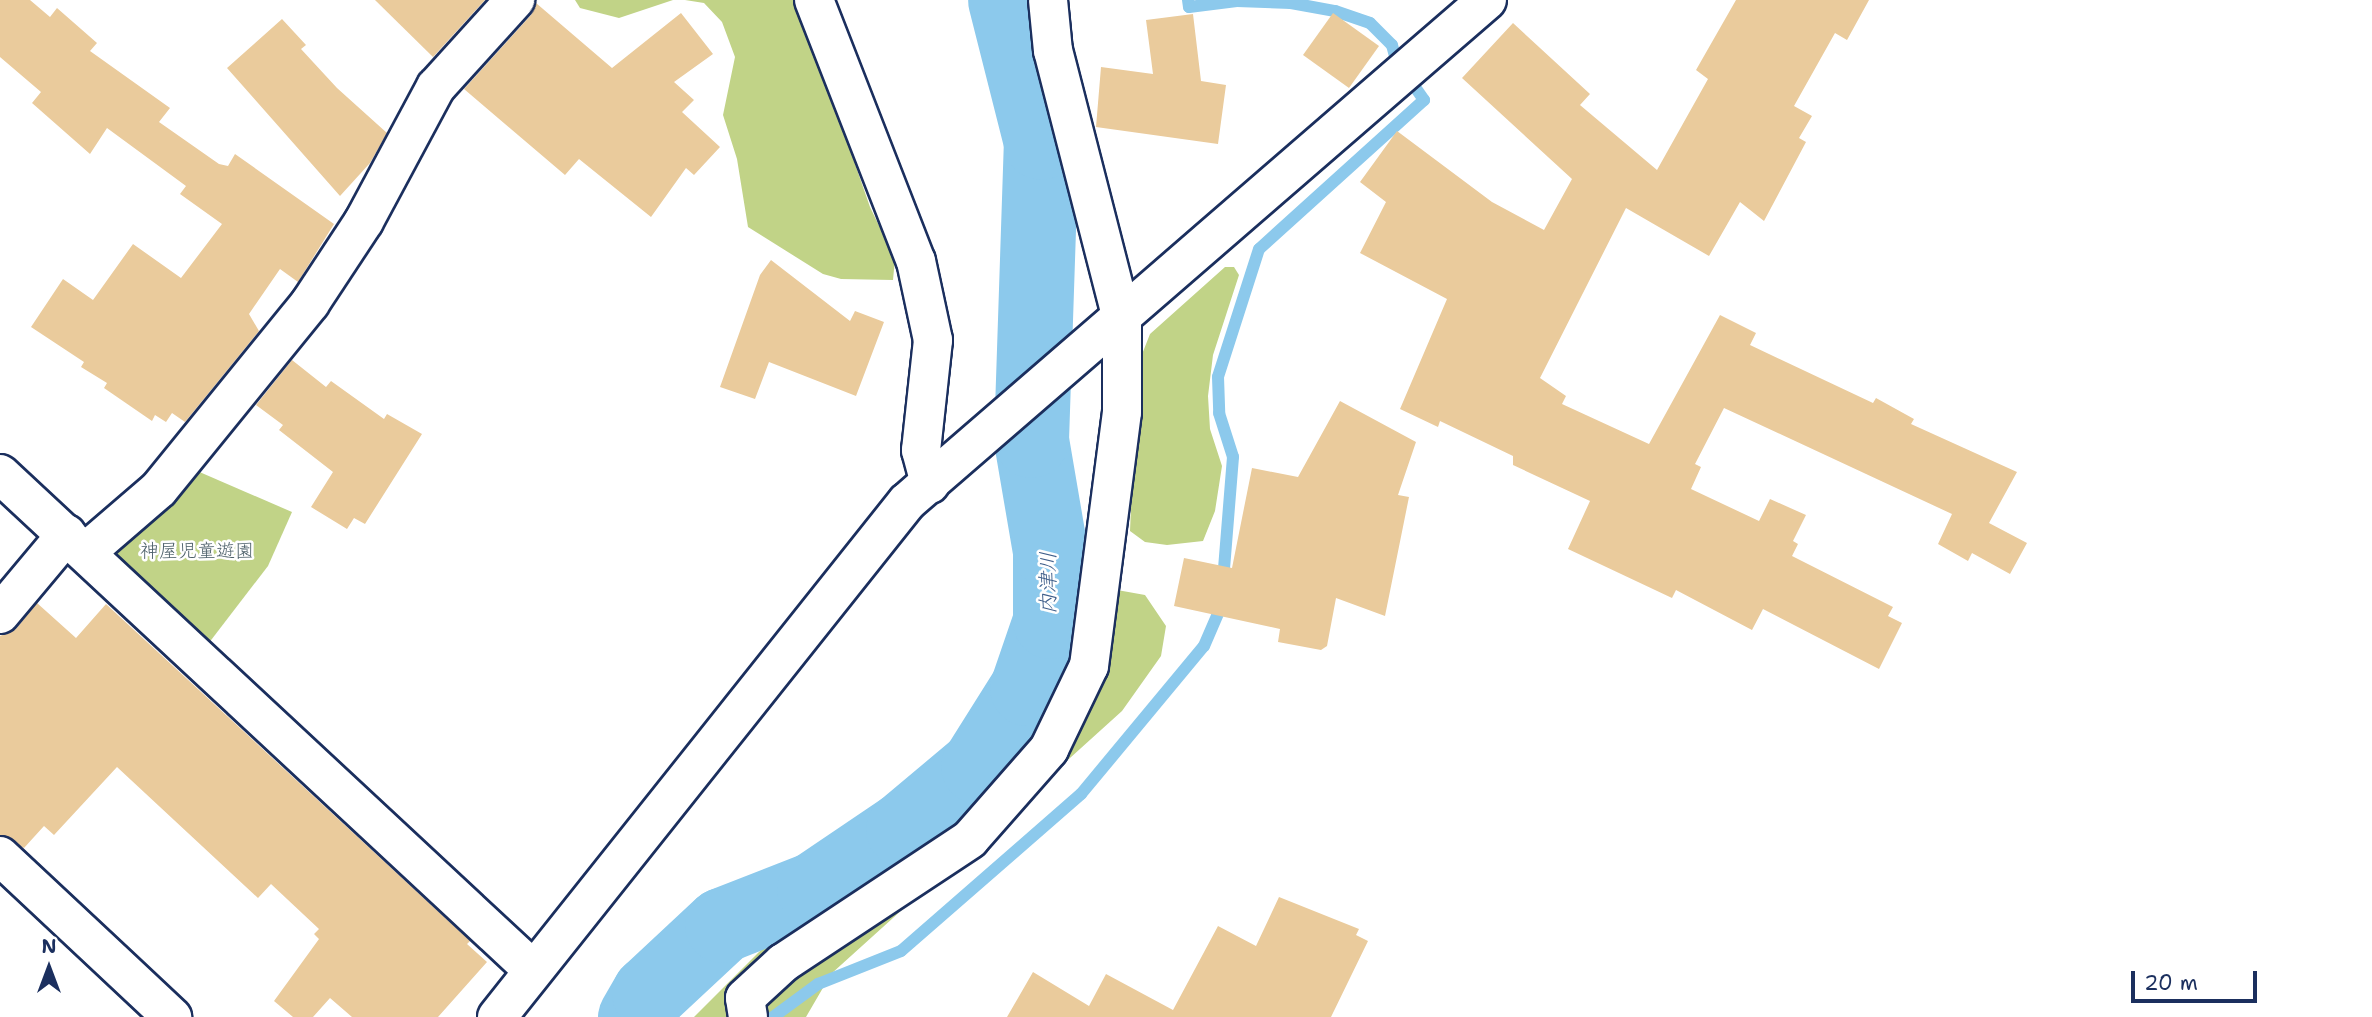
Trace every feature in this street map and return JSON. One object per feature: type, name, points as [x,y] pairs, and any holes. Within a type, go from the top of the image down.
[{"type":"street","points":[[0,614],[76,543],[159,489],[310,303],[363,221],[436,87],[515,0]]},
{"type":"street","points":[[814,0],[916,261],[933,340],[921,450],[938,475]]},
{"type":"street","points":[[748,1017],[745,998],[783,963],[970,839],[1048,749],[1088,666],[1122,412],[1117,323],[1053,51],[1048,0]]},
{"type":"street","points":[[497,1017],[532,969],[907,502],[1487,0]]},
{"type":"street","points":[[0,474],[532,969]]},
{"type":"street","points":[[0,856],[172,1017]]},
{"type":"green space","points":[[575,0],[673,0],[619,18],[580,8]]},
{"type":"green space","points":[[685,0],[798,0],[870,207],[895,259],[893,280],[841,279],[823,274],[748,227],[737,159],[723,115],[735,57],[722,22],[704,3]]},
{"type":"green space","points":[[1225,267],[1234,267],[1239,275],[1213,355],[1208,396],[1210,429],[1222,466],[1215,511],[1203,541],[1167,545],[1145,542],[1130,531],[1137,367],[1150,334]]},
{"type":"green space","name":"神屋児童遊園","points":[[188,467],[292,512],[268,566],[205,648],[123,570],[108,545]]},
{"type":"green space","points":[[1106,588],[1145,595],[1166,626],[1161,656],[1122,711],[831,974],[806,1017],[694,1017],[759,952],[887,847],[980,741],[1067,600]]},
{"type":"building","points":[[0,0],[30,0],[50,17],[57,8],[97,43],[90,51],[170,108],[159,122],[219,164],[228,166],[235,154],[334,224],[298,282],[280,269],[249,314],[259,331],[185,422],[172,413],[166,422],[155,415],[152,421],[104,388],[107,383],[81,367],[84,362],[31,327],[63,279],[93,300],[133,244],[181,278],[222,224],[180,194],[186,186],[107,128],[90,154],[32,103],[41,92],[0,57]]},
{"type":"building","points":[[375,0],[485,0],[433,57]]},
{"type":"building","points":[[1736,0],[1869,0],[1847,40],[1835,33],[1794,106],[1812,116],[1799,138],[1806,142],[1764,221],[1740,202],[1709,256],[1626,208],[1540,378],[1566,396],[1562,404],[1649,444],[1720,315],[1756,333],[1750,345],[1873,403],[1876,398],[1914,419],[1911,424],[2017,472],[1989,523],[2027,543],[2010,574],[1972,553],[1968,561],[1938,544],[1952,514],[1724,408],[1695,464],[1701,467],[1691,489],[1759,521],[1770,499],[1806,515],[1793,541],[1798,544],[1792,556],[1893,607],[1888,616],[1902,623],[1879,669],[1763,609],[1752,630],[1676,590],[1672,598],[1568,549],[1590,501],[1513,465],[1513,456],[1440,421],[1438,427],[1400,409],[1447,299],[1360,253],[1386,202],[1360,182],[1397,131],[1492,202],[1544,230],[1572,179],[1462,78],[1513,23],[1590,94],[1580,105],[1657,170],[1708,79],[1696,70]]},
{"type":"building","points":[[536,3],[612,68],[681,13],[713,54],[674,82],[694,100],[682,112],[720,147],[694,175],[686,168],[651,217],[579,159],[565,175],[464,89],[531,15]]},
{"type":"building","points":[[1333,13],[1379,46],[1349,88],[1303,55]]},
{"type":"building","points":[[1193,14],[1201,81],[1226,85],[1218,144],[1096,127],[1101,67],[1153,74],[1146,20]]},
{"type":"building","points":[[282,19],[306,45],[301,49],[337,88],[387,133],[370,163],[340,196],[227,68]]},
{"type":"building","points":[[771,260],[850,321],[855,311],[884,322],[856,396],[769,362],[755,399],[720,387],[760,275]]},
{"type":"building","points":[[292,360],[326,387],[331,381],[384,419],[387,414],[422,434],[365,524],[354,518],[347,529],[311,507],[333,472],[279,430],[283,425],[256,405]]},
{"type":"building","points":[[1340,401],[1416,442],[1398,495],[1409,497],[1385,616],[1336,598],[1327,646],[1321,650],[1278,642],[1280,629],[1174,606],[1184,558],[1232,568],[1252,468],[1298,477]]},
{"type":"building","points":[[37,603],[76,638],[106,604],[470,941],[467,944],[487,962],[438,1017],[352,1017],[330,998],[313,1017],[293,1017],[274,1001],[319,939],[314,934],[319,929],[271,884],[258,898],[117,767],[54,835],[44,826],[24,848],[0,835],[0,636],[16,629]]},
{"type":"building","points":[[1279,897],[1359,929],[1356,935],[1368,941],[1331,1017],[1007,1017],[1033,972],[1089,1006],[1106,974],[1173,1010],[1218,926],[1256,946]]},
{"type":"waterway","name":"内津川","points":[[635,1017],[649,993],[722,925],[814,889],[903,829],[978,766],[1027,688],[1050,621],[1050,551],[1031,440],[1041,142],[1005,0]]},
{"type":"waterway","points":[[1188,0],[1189,7],[1237,1],[1291,3],[1335,11],[1370,23],[1392,45],[1396,60],[1424,100],[1259,249],[1218,377],[1219,413],[1233,457],[1223,580]]},
{"type":"waterway","points":[[773,1017],[818,984],[901,951],[1081,794],[1204,646],[1223,602]]}]
